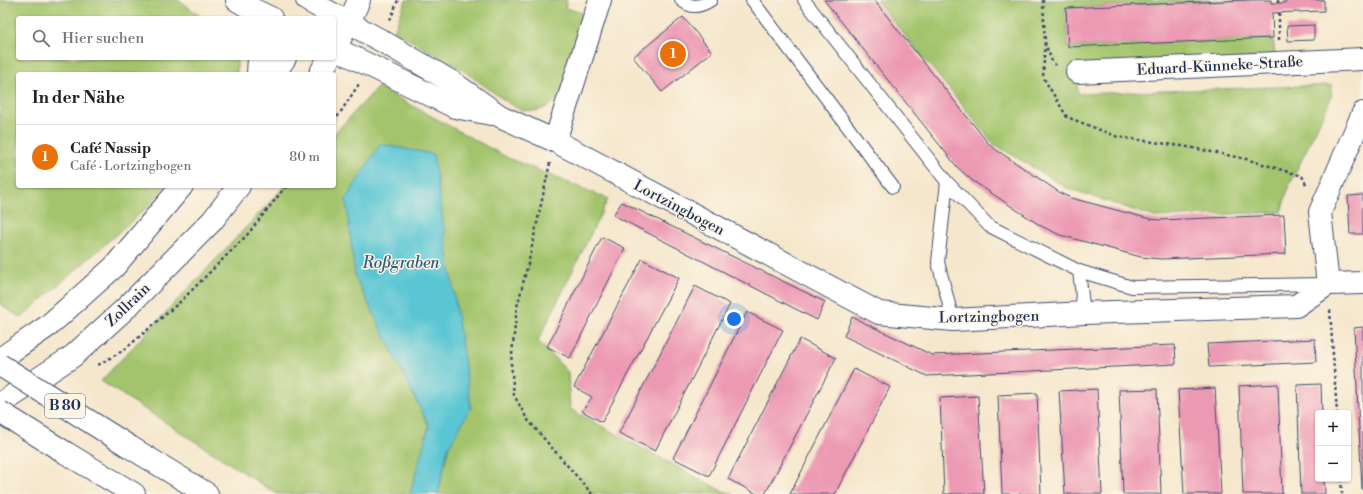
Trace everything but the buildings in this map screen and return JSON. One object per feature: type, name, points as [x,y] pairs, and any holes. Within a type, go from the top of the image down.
[{"type":"main road","points":[[336,45],[349,23],[359,0]]},
{"type":"main road","points":[[555,141],[600,0]]},
{"type":"main road","name":"Lortzingbogen","points":[[314,6],[335,16]]},
{"type":"main road","points":[[248,9],[266,16]]},
{"type":"main road","name":"Lortzingbogen","points":[[336,17],[382,40],[452,82],[500,116],[555,141],[879,313],[953,320],[1084,313],[1296,306],[1328,284]]},
{"type":"main road","name":"Lortzingbogen","points":[[336,49],[455,107],[500,116]]},
{"type":"main road","name":"Eduard-Künneke-Straße","points":[[1076,72],[1363,59]]},
{"type":"main road","points":[[258,72],[259,60]]},
{"type":"main road","points":[[275,72],[284,60]]},
{"type":"main road","points":[[321,72],[328,60]]},
{"type":"main road","points":[[1363,113],[1320,212],[1328,284],[1363,283]]},
{"type":"main road","points":[[0,360],[48,326],[114,267],[180,188]]},
{"type":"main road","name":"Zollrain","points":[[0,404],[73,356],[126,308],[212,221],[237,188]]},
{"type":"main road","name":"B 80","points":[[0,365],[207,494]]},
{"type":"main road","name":"B 80","points":[[0,412],[134,494]]},
{"type":"lane","points":[[681,0],[687,4],[702,6],[711,0]]},
{"type":"lane","points":[[752,0],[894,186]]},
{"type":"lane","points":[[804,0],[947,182],[989,226],[1079,271],[1132,287],[1328,284]]},
{"type":"lane","points":[[947,182],[938,262],[953,320]]},
{"type":"lane","points":[[1079,271],[1084,313]]},
{"type":"path","points":[[1043,0],[1045,43],[1043,77],[1067,117],[1118,137],[1188,148],[1238,158],[1302,176],[1320,212]]},
{"type":"path","points":[[1278,13],[1278,20]]},
{"type":"path","points":[[1045,43],[1053,64],[1076,72]]},
{"type":"path","points":[[336,119],[370,65]]},
{"type":"path","points":[[555,141],[530,260],[517,307],[511,363],[514,395],[527,419],[592,494]]},
{"type":"path","points":[[1328,284],[1336,410]]},
{"type":"path","points":[[1341,482],[1342,494]]},
{"type":"green space","points":[[0,0],[178,0],[200,16],[16,16],[16,60],[237,60],[237,72],[16,72],[16,188],[163,188],[151,204],[21,318],[0,304]]},
{"type":"green space","points":[[406,0],[567,0],[565,8],[587,14],[560,96],[549,106],[543,109],[530,111],[517,108],[510,104],[461,69],[394,31]]},
{"type":"green space","points":[[876,0],[1247,0],[1066,8],[1068,47],[1273,38],[1275,55],[1077,80],[1078,94],[1332,85],[1331,98],[1289,186],[1281,212],[1155,217],[1067,188],[994,144]]},
{"type":"green space","points":[[378,87],[508,158],[608,199],[538,341],[568,372],[570,409],[720,490],[733,494],[438,494],[448,448],[471,407],[355,276],[429,426],[410,494],[277,494],[101,381],[283,188],[336,188],[336,132]]},
{"type":"water","name":"Roßgraben","points":[[380,144],[433,154],[471,407],[448,448],[438,494],[410,494],[429,426],[355,276],[346,199]]},
{"type":"place","name":"Café Nassip","points":[[673,54]]}]
